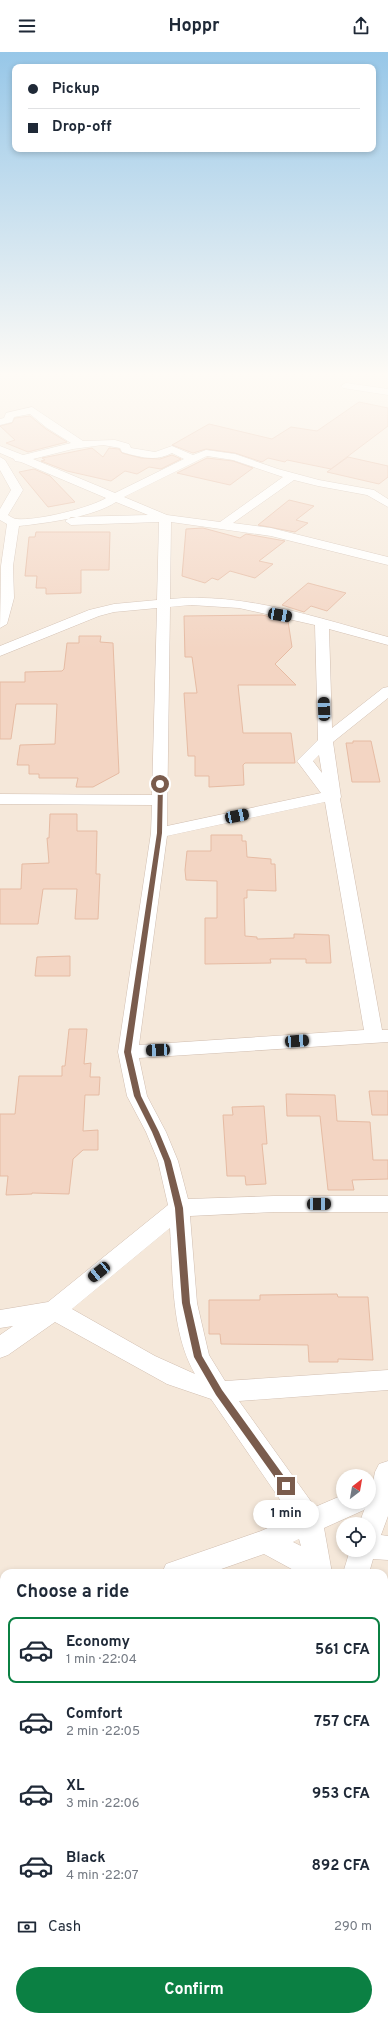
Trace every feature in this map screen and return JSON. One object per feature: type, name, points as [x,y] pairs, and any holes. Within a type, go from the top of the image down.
[{"type":"street","points":[[3,465],[18,490],[2,516],[13,523],[165,518],[271,532],[388,561]]},
{"type":"street","points":[[39,465],[165,518]]},
{"type":"street","points":[[0,525],[50,519],[103,505],[115,497],[180,465]]},
{"type":"street","points":[[259,465],[292,476],[370,492],[388,504]]},
{"type":"street","points":[[222,526],[292,476]]},
{"type":"street","points":[[144,483],[138,492],[149,511]]},
{"type":"street","points":[[165,518],[159,833],[128,1052],[137,1096],[156,1132],[168,1161],[179,1208],[186,1303],[198,1357],[219,1392],[310,1522],[318,1569]]},
{"type":"street","points":[[0,624],[8,598],[7,566],[13,523]]},
{"type":"street","points":[[0,652],[7,647],[94,613],[114,608],[163,602],[191,601],[239,604],[322,623],[388,641]]},
{"type":"street","points":[[128,1052],[381,1036],[332,802],[325,741],[322,623]]},
{"type":"street","points":[[332,802],[305,761],[325,741],[388,691]]},
{"type":"street","points":[[0,800],[160,800]]},
{"type":"street","points":[[159,833],[332,802]]},
{"type":"street","points":[[0,1348],[54,1310],[179,1208],[289,1204],[388,1204]]},
{"type":"street","points":[[0,1319],[54,1310],[146,1363],[175,1377],[219,1392],[388,1380]]},
{"type":"street","points":[[374,1517],[383,1485]]},
{"type":"street","points":[[186,1569],[266,1541],[339,1509]]},
{"type":"street","points":[[266,1541],[315,1569]]},
{"type":"street","points":[[376,1547],[388,1548]]},
{"type":"street","points":[[357,1569],[361,1557]]},
{"type":"shaded area","points":[[0,465],[388,465],[388,1569],[0,1569]]},
{"type":"building","points":[[51,465],[169,465],[161,469],[149,467],[137,474],[125,471],[111,481],[67,471]]},
{"type":"building","points":[[193,465],[244,465],[253,468],[230,485],[177,473]]},
{"type":"building","points":[[311,465],[336,465],[331,469]]},
{"type":"building","points":[[337,465],[388,466],[388,477],[379,484],[327,472]]},
{"type":"building","points":[[34,469],[50,476],[75,502],[48,507],[19,472]]},
{"type":"building","points":[[289,500],[314,506],[296,520],[308,523],[295,532],[258,525]]},
{"type":"building","points":[[203,528],[240,538],[246,534],[285,541],[259,561],[273,564],[255,578],[230,571],[218,580],[212,578],[205,583],[182,576],[186,529]]},
{"type":"building","points":[[36,532],[110,532],[109,570],[81,570],[81,593],[46,594],[46,588],[36,588],[37,576],[25,576],[29,537],[35,537]]},
{"type":"building","points":[[308,583],[346,593],[327,611],[311,606],[304,612],[282,605]]},
{"type":"building","points":[[262,615],[288,621],[292,647],[275,664],[296,685],[238,685],[243,733],[291,733],[295,763],[245,763],[243,765],[244,785],[209,787],[209,776],[195,776],[195,756],[188,756],[184,693],[197,693],[192,657],[185,657],[184,616]]},
{"type":"building","points":[[79,636],[101,636],[100,642],[113,643],[119,773],[93,787],[76,787],[78,778],[39,778],[39,774],[29,774],[29,765],[17,765],[20,745],[55,744],[57,704],[16,704],[11,739],[0,739],[0,682],[25,682],[25,672],[62,671],[64,669],[67,643],[79,643]]},
{"type":"building","points":[[353,741],[371,741],[380,782],[352,782],[346,743],[353,743]]},
{"type":"building","points":[[50,814],[77,814],[77,831],[97,831],[96,874],[100,874],[98,919],[75,919],[77,889],[43,889],[38,924],[0,924],[0,889],[21,889],[22,864],[49,863],[47,838],[49,838]]},
{"type":"building","points":[[211,835],[242,835],[242,841],[246,841],[247,857],[271,859],[271,864],[275,864],[276,891],[247,890],[247,898],[244,898],[245,936],[257,937],[257,939],[294,938],[294,934],[329,935],[331,963],[306,963],[306,959],[270,959],[271,963],[205,964],[205,918],[217,918],[217,881],[186,880],[185,870],[187,851],[211,851]]},
{"type":"building","points":[[70,956],[70,976],[35,976],[37,957]]},
{"type":"building","points":[[69,1029],[87,1029],[84,1064],[91,1063],[90,1077],[100,1077],[99,1095],[85,1095],[83,1131],[98,1130],[98,1150],[83,1150],[73,1159],[69,1194],[32,1193],[6,1195],[8,1176],[0,1176],[0,1114],[15,1114],[19,1076],[62,1076],[62,1066],[65,1066]]},
{"type":"building","points":[[369,1091],[388,1091],[388,1115],[372,1115]]},
{"type":"building","points":[[286,1094],[335,1095],[337,1121],[370,1122],[373,1160],[388,1160],[388,1179],[352,1180],[354,1190],[328,1190],[320,1116],[287,1116]]},
{"type":"building","points":[[264,1106],[267,1144],[262,1144],[266,1184],[246,1185],[245,1176],[227,1176],[223,1115],[233,1115],[232,1107]]},
{"type":"building","points":[[337,1294],[338,1297],[368,1297],[373,1360],[338,1359],[338,1362],[309,1362],[308,1345],[221,1344],[220,1334],[209,1334],[209,1300],[260,1300],[260,1295]]},
{"type":"route","points":[[160,784],[159,833],[128,1052],[137,1096],[156,1132],[168,1161],[179,1208],[186,1303],[198,1357],[219,1392],[286,1486]]}]
